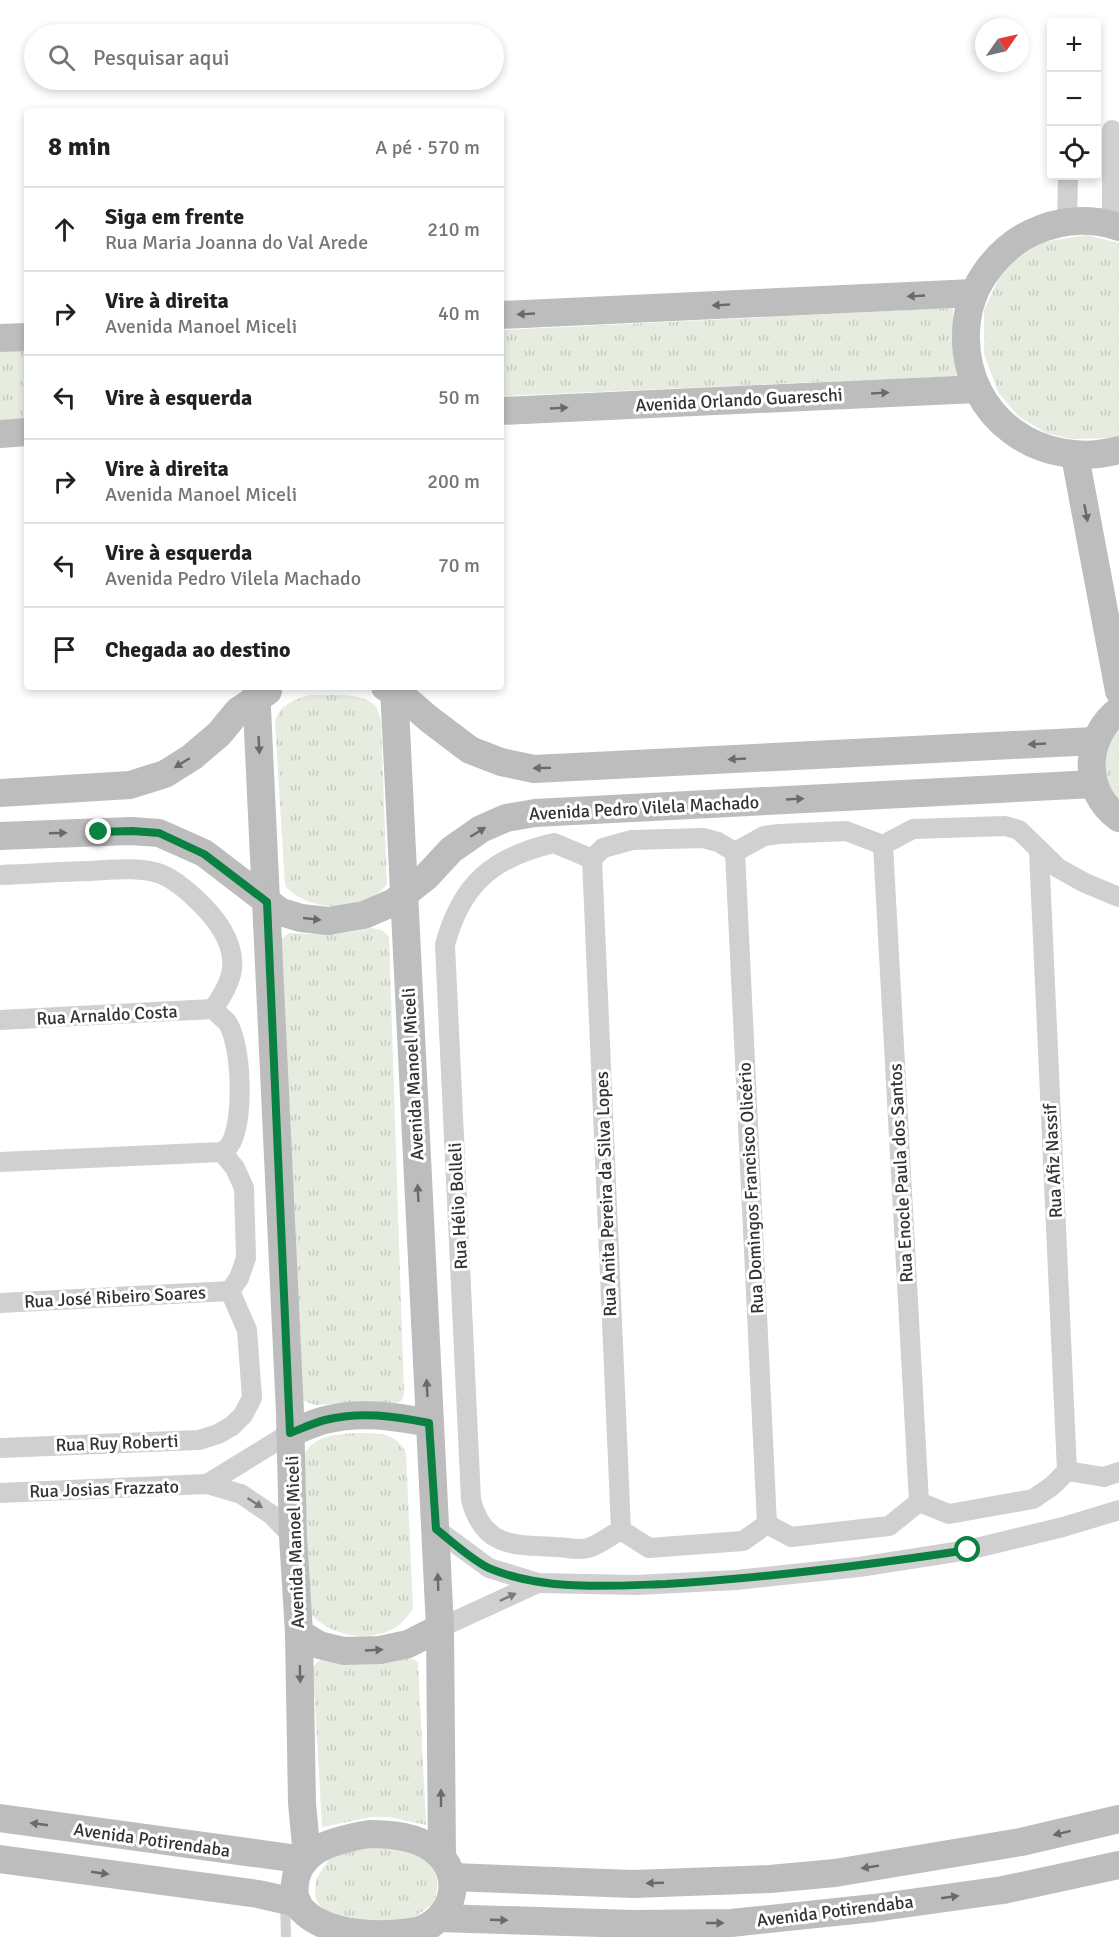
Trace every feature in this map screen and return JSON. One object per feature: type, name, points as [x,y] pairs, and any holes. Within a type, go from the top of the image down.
[{"type":"street","points":[[1112,130],[1116,226],[1083,220],[1067,222],[1038,230],[1011,245],[990,267],[974,293],[968,317],[966,341],[969,366],[977,389],[994,415],[1017,435],[1045,449],[1075,456],[1119,453]]},
{"type":"street","points":[[1067,222],[1068,180]]},
{"type":"street","points":[[504,315],[974,293]]},
{"type":"street","points":[[0,338],[24,337]]},
{"type":"street","name":"Avenida Orlando Guareschi","points":[[504,411],[977,389]]},
{"type":"street","points":[[0,434],[24,432]]},
{"type":"street","points":[[1075,456],[1119,691]]},
{"type":"street","name":"Avenida Manoel Miceli","points":[[391,690],[404,893],[436,1529],[447,1867]]},
{"type":"street","points":[[392,690],[470,750],[501,762],[534,769],[1095,741]]},
{"type":"street","points":[[0,793],[130,785],[165,774],[192,757],[219,734],[238,711],[263,691]]},
{"type":"street","name":"Avenida Manoel Miceli","points":[[263,691],[267,902],[306,1859]]},
{"type":"street","points":[[1119,710],[1101,728],[1095,741],[1091,762],[1094,784],[1106,805],[1119,818]]},
{"type":"street","name":"Avenida Pedro Vilela Machado","points":[[0,836],[132,831],[159,833],[204,854],[281,912],[301,918],[328,921],[364,915],[394,902],[426,876],[451,850],[481,829],[506,818],[535,813],[1094,784]]},
{"type":"street","points":[[592,859],[603,848],[632,840],[704,838],[718,842],[735,852],[764,836],[790,833],[846,831],[883,845],[913,829],[1005,826],[1019,830],[1058,868],[1085,883],[1119,897]]},
{"type":"street","name":"Rua Hélio Bolleli","points":[[592,859],[554,843],[510,857],[488,870],[470,889],[450,926],[445,945],[471,1500],[476,1518],[489,1533],[503,1542],[518,1545],[587,1548],[621,1530]]},
{"type":"street","name":"Rua Enocle Paula dos Santos","points":[[883,845],[919,1502]]},
{"type":"street","name":"Rua Afiz Nassif","points":[[1039,851],[1067,1471]]},
{"type":"street","name":"Rua Domingos Francisco Olicério","points":[[735,852],[767,1524]]},
{"type":"street","name":"Rua Anita Pereira da Silva Lopes","points":[[592,859],[621,1530]]},
{"type":"street","points":[[0,875],[141,870],[161,874],[199,903],[218,923],[230,944],[233,969],[228,989],[213,1010],[228,1023],[236,1045],[240,1106],[229,1146],[222,1152],[0,1162]]},
{"type":"street","name":"Rua Arnaldo Costa","points":[[0,1020],[213,1010]]},
{"type":"street","points":[[222,1152],[235,1168],[244,1188],[246,1258],[239,1278],[230,1291]]},
{"type":"street","name":"Rua José Ribeiro Soares","points":[[0,1303],[230,1291]]},
{"type":"street","name":"Rua Ruy Roberti","points":[[0,1448],[199,1440],[218,1434],[232,1426],[243,1415],[252,1398],[248,1330],[230,1291]]},
{"type":"street","points":[[290,1433],[326,1420],[360,1415],[395,1416],[429,1423]]},
{"type":"street","name":"Rua Josias Frazzato","points":[[207,1484],[290,1433]]},
{"type":"street","points":[[621,1530],[649,1548],[743,1541],[767,1524],[791,1537],[889,1526],[907,1514],[919,1502],[949,1514],[1033,1499],[1052,1486],[1067,1471],[1104,1477],[1119,1472]]},
{"type":"street","name":"Rua Josias Frazzato","points":[[0,1493],[207,1484],[242,1494],[272,1515],[292,1537]]},
{"type":"street","points":[[436,1529],[489,1568],[538,1583],[636,1585],[714,1581],[859,1567],[968,1550],[1064,1527],[1119,1510]]},
{"type":"street","points":[[298,1633],[320,1645],[344,1651],[380,1650],[408,1644],[538,1583]]},
{"type":"street","name":"Avenida Potirendaba","points":[[0,1818],[306,1859]]},
{"type":"street","name":"Avenida Potirendaba","points":[[447,1867],[633,1884],[770,1879],[835,1873],[1021,1842],[1119,1819]]},
{"type":"street","points":[[0,1859],[258,1894],[291,1901],[328,1927],[354,1935],[381,1936],[424,1929],[440,1918],[452,1899],[447,1867],[426,1845],[416,1840],[386,1834],[369,1834],[325,1845],[306,1859],[297,1874],[291,1901]]},
{"type":"street","name":"Avenida Potirendaba","points":[[440,1918],[667,1930],[874,1908],[1003,1890],[1119,1865]]},
{"type":"lane","points":[[286,1937],[291,1901]]},
{"type":"green space","points":[[1087,235],[1119,243],[1119,436],[1116,438],[1071,439],[1046,433],[1018,416],[998,392],[984,354],[984,310],[1004,267],[1043,242]]},
{"type":"green space","points":[[953,308],[953,358],[957,376],[504,396],[504,330]]},
{"type":"green space","points":[[24,345],[24,424],[0,425],[0,346]]},
{"type":"green space","points":[[310,695],[342,695],[366,699],[376,706],[381,720],[387,885],[377,894],[351,905],[322,905],[308,901],[285,886],[275,722],[284,707]]},
{"type":"green space","points":[[1119,726],[1119,803],[1107,782],[1104,764],[1108,747]]},
{"type":"green space","points":[[371,928],[382,930],[389,937],[404,1395],[401,1401],[396,1403],[360,1402],[315,1405],[302,1400],[280,940],[289,933],[330,934]]},
{"type":"green space","points":[[356,1433],[391,1437],[402,1446],[406,1453],[413,1608],[404,1621],[392,1629],[363,1636],[334,1630],[321,1623],[310,1613],[303,1458],[307,1450],[318,1441],[332,1436]]},
{"type":"green space","points":[[325,1658],[411,1658],[418,1662],[426,1825],[389,1817],[372,1817],[322,1827],[313,1668],[317,1662]]},
{"type":"green space","points":[[388,1845],[411,1853],[428,1863],[434,1870],[437,1889],[434,1903],[416,1916],[402,1922],[347,1922],[318,1903],[315,1896],[316,1879],[329,1859],[337,1852]]},
{"type":"route","points":[[99,832],[159,833],[204,854],[267,902],[290,1433],[326,1420],[360,1415],[395,1416],[429,1423],[436,1529],[489,1568],[538,1583],[636,1585],[736,1580],[859,1567],[968,1550]]}]
